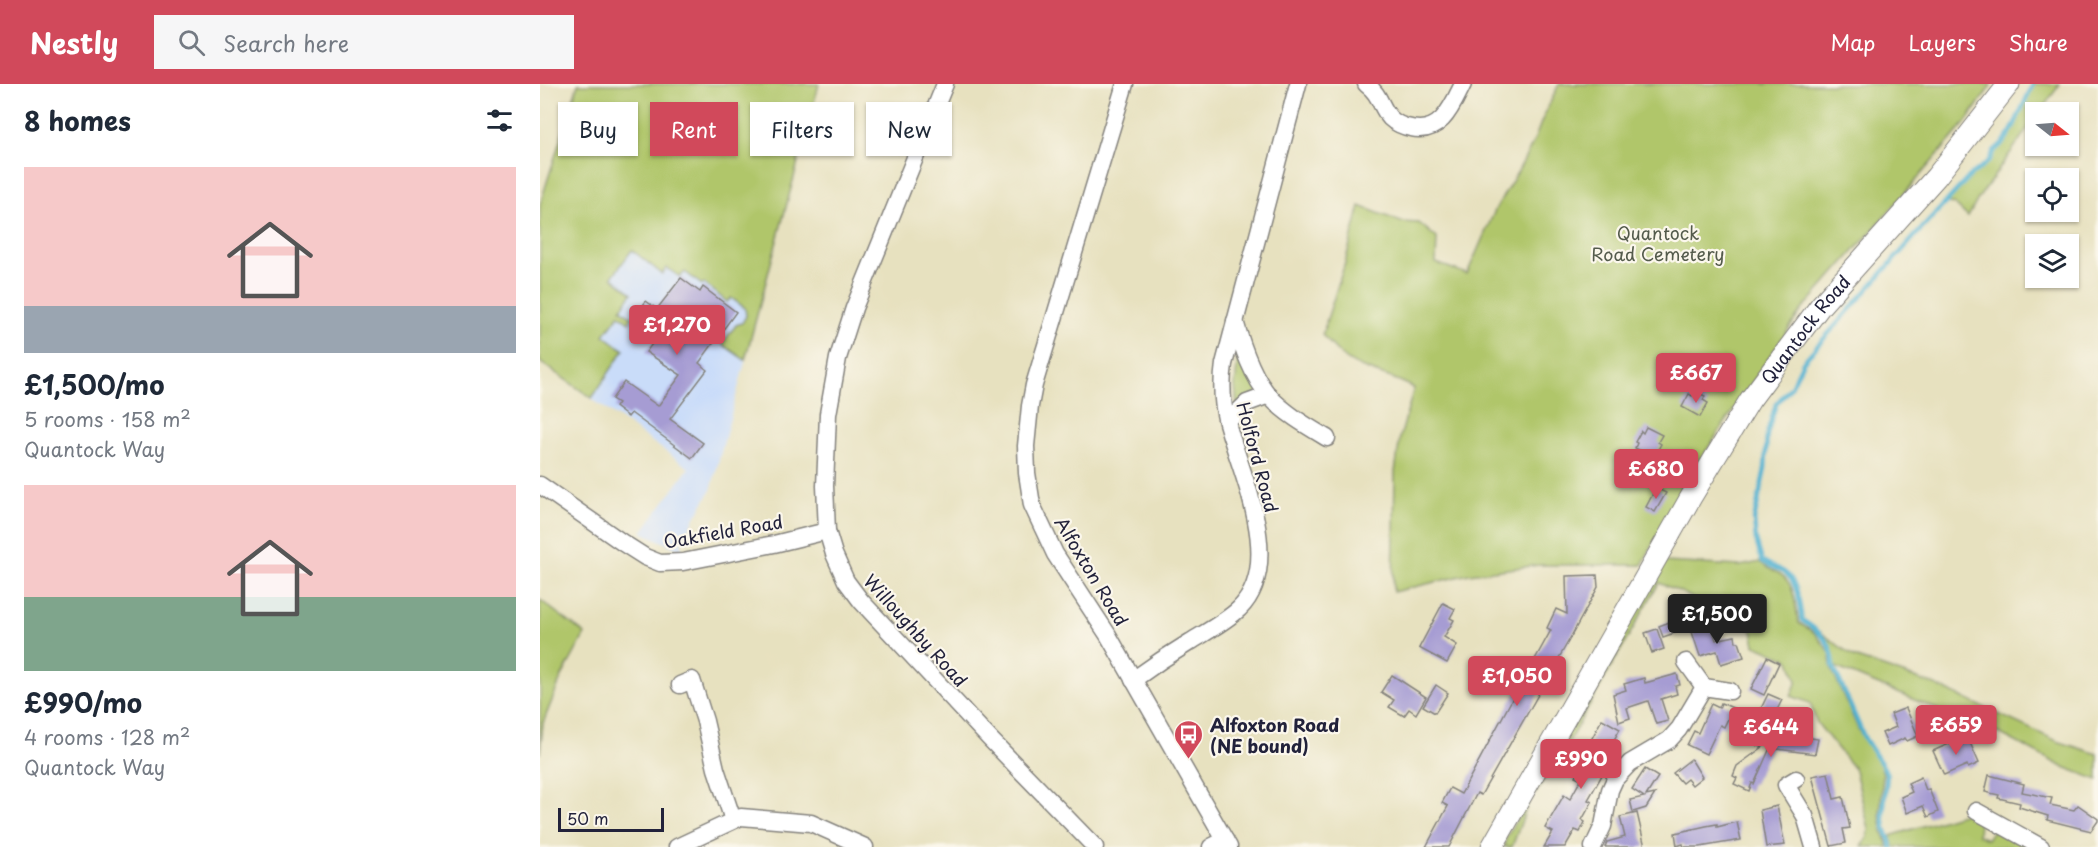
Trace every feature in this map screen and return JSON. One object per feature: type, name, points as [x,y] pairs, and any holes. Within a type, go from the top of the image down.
[{"type":"main road","name":"Quantock Road","points":[[1492,847],[1739,417],[1783,353],[1821,305],[1936,177],[2009,84]]},
{"type":"street","name":"Willoughby Road","points":[[945,84],[854,308],[838,358],[828,414],[825,486],[827,531],[846,581],[861,601],[1095,847]]},
{"type":"street","name":"Alfoxton Road","points":[[1125,84],[1034,385],[1026,446],[1029,489],[1032,505],[1055,554],[1108,635],[1222,845]]},
{"type":"street","name":"Holford Road","points":[[1133,680],[1239,609],[1252,592],[1258,576],[1259,559],[1254,510],[1247,481],[1227,422],[1221,379],[1298,84]]},
{"type":"street","points":[[1366,84],[1374,91],[1391,119],[1404,127],[1414,129],[1435,126],[1443,119],[1463,84]]},
{"type":"street","points":[[1235,320],[1248,357],[1269,395],[1286,411],[1313,420],[1327,438]]},
{"type":"street","points":[[1227,422],[1247,403],[1269,395]]},
{"type":"street","name":"Oakfield Road","points":[[540,485],[623,543],[645,557],[660,563],[683,562],[827,531]]},
{"type":"street","points":[[1686,662],[1704,687],[1730,691]]},
{"type":"street","points":[[680,685],[692,680],[705,721],[716,769],[733,820]]},
{"type":"street","points":[[1593,847],[1603,826],[1610,790],[1615,779],[1630,763],[1668,740],[1679,729],[1704,687]]},
{"type":"street","points":[[1786,785],[1805,816],[1814,847]]},
{"type":"street","points":[[1976,812],[2041,847]]},
{"type":"street","points":[[677,847],[741,817],[811,824],[865,847]]},
{"type":"shaded area","points":[[579,84],[819,84],[814,102],[750,102],[750,156],[800,156],[711,490],[681,542],[682,551],[642,532],[689,468],[540,362],[540,204],[558,149],[558,156],[638,156],[638,102],[573,102]]},
{"type":"green space","points":[[578,84],[819,84],[814,102],[750,102],[750,156],[800,156],[745,360],[722,344],[736,325],[742,323],[746,316],[745,308],[731,298],[727,302],[704,283],[702,285],[685,272],[680,277],[667,268],[662,274],[632,250],[612,277],[632,293],[621,309],[632,317],[629,322],[619,315],[604,335],[624,350],[592,398],[540,362],[540,204],[558,147],[558,156],[638,156],[638,102],[572,102]]},
{"type":"green space","name":"Quantock Road Cemetery","points":[[1559,84],[1992,84],[1966,122],[1801,311],[1708,448],[1676,500],[1642,565],[1539,565],[1469,574],[1393,592],[1395,472],[1400,438],[1414,388],[1353,363],[1339,353],[1322,335],[1360,206],[1401,222],[1419,223],[1437,238],[1436,263],[1467,274],[1496,208],[1534,141]]},
{"type":"green space","points":[[2033,84],[2060,84],[2047,102],[2025,102],[2025,132],[1968,217],[1955,205],[1946,202],[1970,176],[1989,161],[1994,151],[2012,130]]},
{"type":"green space","points":[[1238,356],[1262,390],[1237,406],[1235,386]]},
{"type":"green space","points":[[1664,562],[1740,566],[1760,562],[1788,582],[1793,593],[1799,623],[1815,633],[1831,654],[1832,670],[1859,731],[1881,766],[1883,774],[1880,815],[1882,829],[1889,847],[1862,847],[1868,837],[1869,829],[1855,770],[1817,723],[1810,703],[1791,696],[1797,681],[1790,660],[1755,645],[1752,630],[1731,619],[1711,625],[1702,607],[1691,597],[1659,583],[1554,767],[1528,804],[1512,847],[1504,847],[1506,838]]},
{"type":"green space","points":[[540,600],[585,634],[561,678],[543,723],[540,754]]},
{"type":"green space","points":[[1819,631],[1854,657],[1935,685],[2057,741],[2098,754],[2098,780],[2061,766],[1999,733],[1994,733],[1833,666],[1834,656]]},
{"type":"green space","points":[[1965,813],[1976,817],[1979,822],[1978,835],[1987,839],[1993,830],[1998,830],[2030,847],[1894,847],[1890,836]]},
{"type":"building","points":[[681,278],[700,292],[703,287],[736,312],[699,363],[707,370],[670,419],[703,443],[692,458],[631,413],[628,417],[615,407],[618,403],[612,399],[624,382],[658,406],[681,375],[646,352],[655,340],[631,322],[646,301],[657,309]]},
{"type":"building","points":[[1695,391],[1705,396],[1703,400],[1708,403],[1700,417],[1682,407],[1689,394],[1692,396]]},
{"type":"building","points":[[1646,427],[1662,435],[1658,442],[1661,444],[1656,453],[1653,452],[1651,456],[1635,448],[1637,443],[1635,442]]},
{"type":"building","points":[[1656,488],[1666,493],[1655,512],[1646,507]]},
{"type":"building","points":[[1597,575],[1598,587],[1481,795],[1477,793],[1449,847],[1426,847],[1448,806],[1442,803],[1450,788],[1461,794],[1516,692],[1518,693],[1535,663],[1533,663],[1551,630],[1547,628],[1556,609],[1567,614],[1566,576]]},
{"type":"building","points":[[1443,603],[1455,609],[1450,618],[1454,620],[1444,637],[1457,645],[1447,663],[1419,648]]},
{"type":"building","points":[[1693,609],[1698,625],[1663,637],[1659,626],[1672,621],[1671,616]]},
{"type":"building","points":[[1711,626],[1716,640],[1735,636],[1744,657],[1721,664],[1717,651],[1700,656],[1692,632]]},
{"type":"building","points":[[1657,629],[1664,649],[1652,653],[1645,633]]},
{"type":"building","points":[[1767,657],[1779,663],[1764,695],[1751,689]]},
{"type":"building","points":[[1677,674],[1680,685],[1675,686],[1677,694],[1661,699],[1668,721],[1656,724],[1648,701],[1627,708],[1630,718],[1619,722],[1613,694],[1626,690],[1624,684],[1644,678],[1645,683]]},
{"type":"building","points":[[1392,675],[1426,697],[1416,714],[1409,709],[1404,716],[1389,707],[1394,700],[1381,692]]},
{"type":"building","points":[[1436,685],[1448,693],[1435,713],[1423,706]]},
{"type":"building","points":[[1768,694],[1782,700],[1771,722],[1758,715]]},
{"type":"building","points":[[1721,703],[1733,708],[1724,727],[1720,725],[1706,754],[1687,745],[1694,731],[1698,733],[1711,704],[1719,708]]},
{"type":"building","points":[[1906,708],[1918,736],[1907,741],[1905,738],[1888,746],[1882,733],[1896,727],[1891,714]]},
{"type":"building","points":[[1602,719],[1620,729],[1596,772],[1602,775],[1588,800],[1592,802],[1582,820],[1585,822],[1580,832],[1575,830],[1565,847],[1544,847],[1553,832],[1545,828],[1564,795],[1570,799],[1581,779],[1575,776],[1595,744],[1590,742]]},
{"type":"building","points":[[1792,735],[1818,739],[1815,754],[1770,748],[1749,791],[1734,784],[1737,778],[1733,776],[1737,766],[1763,747],[1758,746]]},
{"type":"building","points":[[1967,736],[1979,763],[1968,768],[1967,765],[1944,775],[1933,751]]},
{"type":"building","points":[[1691,759],[1702,777],[1692,785],[1687,779],[1682,783],[1673,773]]},
{"type":"building","points":[[1645,769],[1658,777],[1646,796],[1655,794],[1646,808],[1633,812],[1630,800],[1644,797],[1632,789]]},
{"type":"building","points":[[1828,773],[1834,799],[1843,797],[1850,828],[1843,829],[1846,843],[1831,846],[1812,776]]},
{"type":"building","points":[[1989,775],[2024,784],[2022,792],[2052,798],[2050,805],[2074,810],[2078,805],[2098,821],[2091,831],[2047,820],[2048,816],[2019,807],[2020,803],[1998,798],[1999,795],[1985,792]]},
{"type":"building","points":[[1921,777],[1926,790],[1929,789],[1938,812],[1928,817],[1923,806],[1907,813],[1901,797],[1912,792],[1908,783]]},
{"type":"building","points":[[1777,806],[1785,845],[1766,847],[1760,810]]},
{"type":"building","points":[[1637,813],[1645,847],[1605,847],[1607,842],[1625,837],[1620,817]]},
{"type":"building","points":[[1737,822],[1741,840],[1700,847],[1684,847],[1683,844],[1677,846],[1675,833]]},
{"type":"waterway","points":[[1892,847],[1883,815],[1887,775],[1865,739],[1833,666],[1829,645],[1820,634],[1802,620],[1798,594],[1793,581],[1784,572],[1762,561],[1756,540],[1754,520],[1765,469],[1767,434],[1776,404],[1791,387],[1803,362],[1970,176],[1989,161],[1994,151],[2012,130],[2033,84]]},
{"type":"place","name":"Alfoxton Road (NE bound)","points":[[1189,760]]}]
